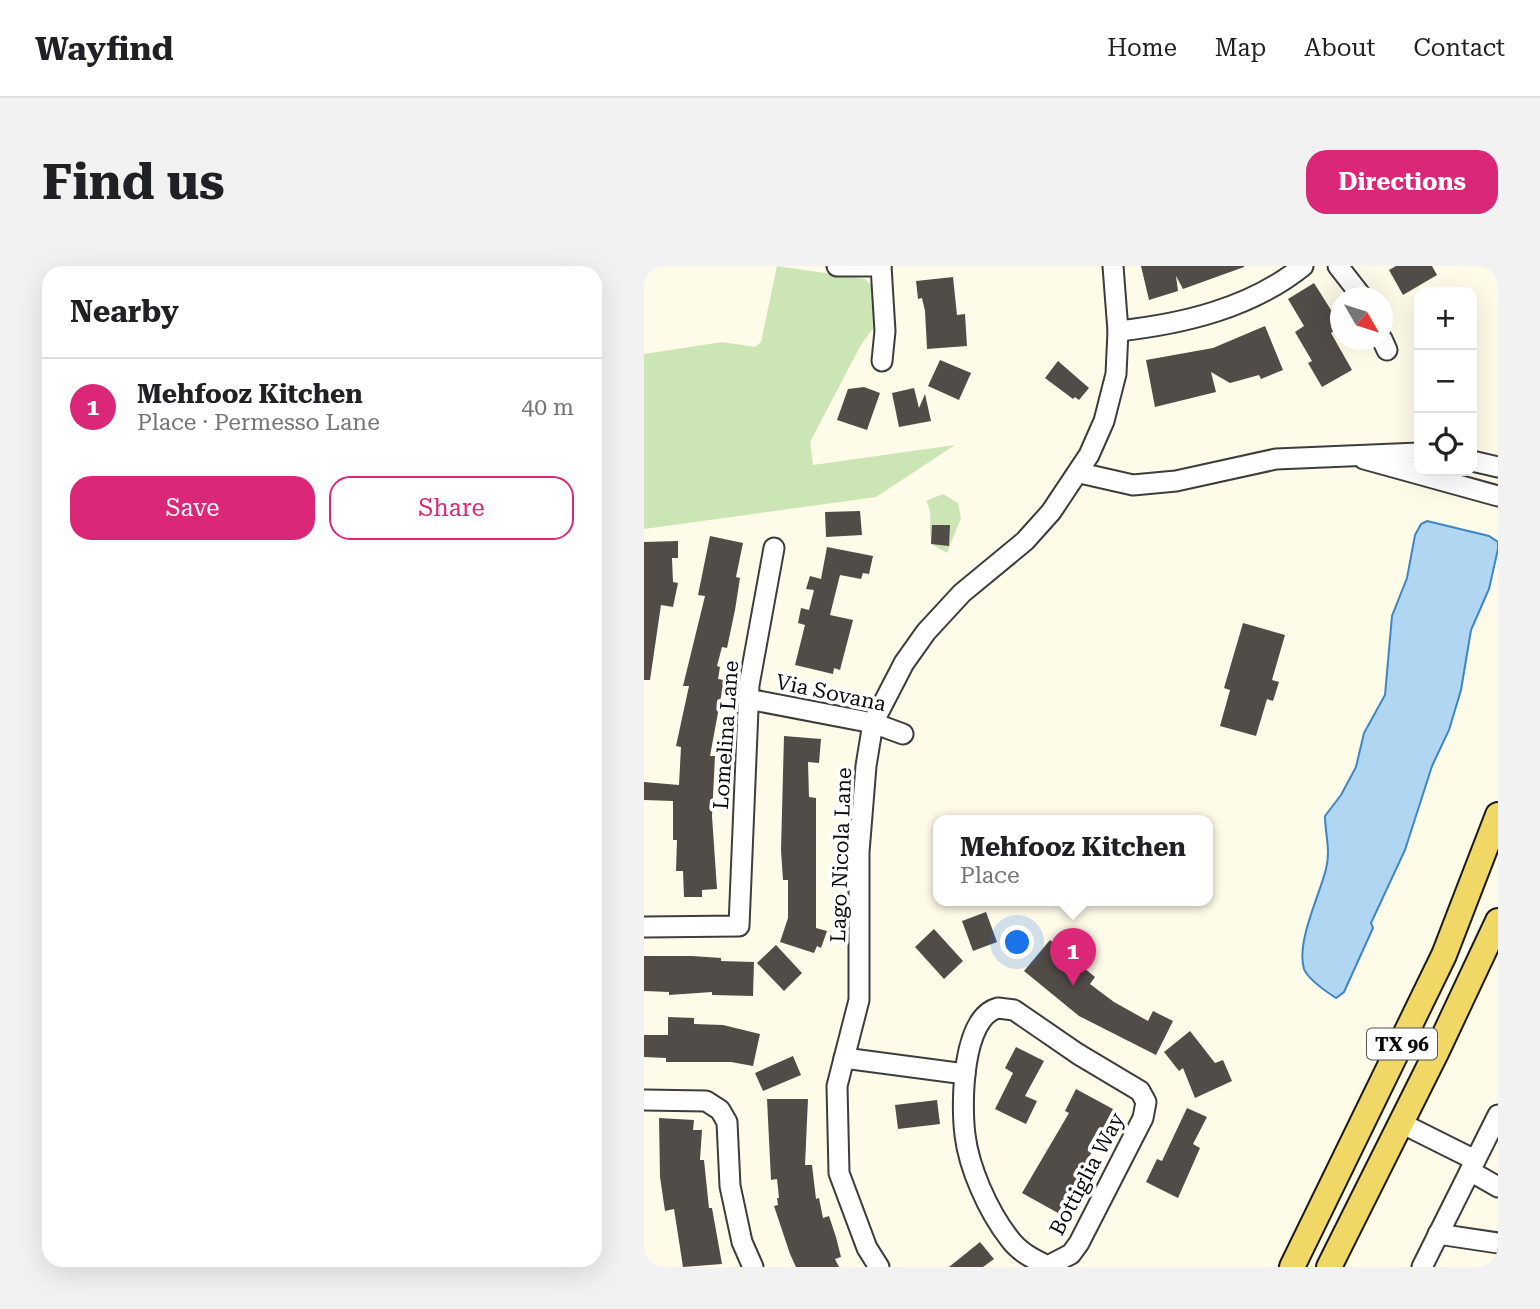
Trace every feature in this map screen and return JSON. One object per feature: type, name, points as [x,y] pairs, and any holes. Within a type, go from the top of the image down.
[{"type":"main road","name":"TX 96","points":[[1292,1267],[1444,955],[1498,815]]},
{"type":"main road","name":"TX 96","points":[[1329,1267],[1498,921]]},
{"type":"street","points":[[837,266],[881,266],[885,331],[883,360]]},
{"type":"street","name":"Lago Nicola Lane","points":[[879,1267],[867,1248],[839,1173],[837,1086],[859,1000],[859,852],[866,766],[873,723],[904,663],[926,632],[962,593],[1025,541],[1080,473],[1104,421],[1116,374],[1118,331],[1113,266]]},
{"type":"street","points":[[1118,331],[1204,317],[1251,296],[1303,266]]},
{"type":"street","points":[[1338,266],[1354,287]]},
{"type":"street","points":[[1080,473],[1133,485],[1176,481],[1276,459],[1414,452]]},
{"type":"street","points":[[1356,457],[1498,496]]},
{"type":"street","points":[[1477,462],[1498,467]]},
{"type":"street","name":"Lomelina Lane","points":[[644,926],[739,926],[748,699],[774,548]]},
{"type":"street","name":"Via Sovana","points":[[748,699],[873,723],[903,734]]},
{"type":"street","name":"Bottiglia Way","points":[[965,1074],[978,1022],[986,1011],[998,1008],[1014,1010],[1077,1054],[1140,1091],[1146,1102],[1143,1118],[1079,1244],[1070,1254],[1048,1266]]},
{"type":"street","points":[[844,1058],[965,1074],[965,1135],[981,1189],[1009,1238],[1029,1257],[1048,1266]]},
{"type":"street","points":[[644,1100],[706,1101],[720,1110],[727,1122],[730,1185],[743,1242],[753,1267]]},
{"type":"street","points":[[1422,1267],[1498,1115]]},
{"type":"street","points":[[1401,1123],[1472,1166],[1498,1187]]},
{"type":"street","points":[[1438,1234],[1498,1244]]},
{"type":"green space","points":[[777,266],[865,279],[873,287],[876,325],[862,343],[810,442],[813,465],[955,445],[876,497],[644,529],[644,354],[722,342],[755,347],[761,342]]},
{"type":"green space","points":[[943,494],[958,503],[961,518],[947,553],[933,545],[930,512],[926,501]]},
{"type":"water","points":[[1427,521],[1489,536],[1498,542],[1498,549],[1489,589],[1471,630],[1461,690],[1449,730],[1432,766],[1405,850],[1371,923],[1373,928],[1344,992],[1336,998],[1309,977],[1302,958],[1309,919],[1327,862],[1325,816],[1341,795],[1356,767],[1364,733],[1385,695],[1392,616],[1407,578],[1415,535],[1421,524]]},
{"type":"building","points":[[1141,266],[1244,267],[1183,289],[1176,276],[1178,291],[1149,300]]},
{"type":"building","points":[[1396,266],[1432,266],[1437,275],[1403,295],[1389,270]]},
{"type":"building","points":[[953,277],[957,315],[965,314],[967,346],[927,349],[925,311],[922,298],[918,299],[916,281]]},
{"type":"building","points":[[1314,283],[1330,308],[1330,350],[1341,350],[1352,370],[1322,387],[1308,363],[1312,361],[1295,332],[1304,326],[1288,299]]},
{"type":"building","points":[[1265,326],[1283,370],[1261,379],[1259,375],[1230,383],[1211,372],[1216,392],[1155,407],[1146,360],[1213,348]]},
{"type":"building","points":[[940,360],[971,373],[959,400],[928,386]]},
{"type":"building","points":[[1058,361],[1089,388],[1079,400],[1075,397],[1073,399],[1045,378]]},
{"type":"building","points":[[864,387],[880,393],[867,430],[837,420],[848,389]]},
{"type":"building","points":[[914,388],[919,408],[925,394],[931,421],[899,427],[892,393]]},
{"type":"building","points":[[860,511],[862,535],[826,537],[825,512]]},
{"type":"building","points":[[932,525],[950,525],[949,546],[931,544]]},
{"type":"building","points":[[710,536],[743,543],[736,577],[740,578],[727,648],[722,647],[717,666],[720,667],[718,679],[724,680],[710,756],[715,756],[712,816],[717,889],[702,890],[702,897],[684,897],[683,871],[676,871],[677,840],[673,840],[673,801],[644,800],[644,782],[679,785],[681,747],[676,746],[689,686],[683,686],[705,596],[698,595]]},
{"type":"building","points":[[678,541],[678,558],[672,558],[673,582],[678,583],[673,607],[661,605],[650,680],[644,680],[644,542]]},
{"type":"building","points":[[827,547],[873,556],[869,574],[863,573],[861,579],[840,575],[830,615],[853,620],[840,670],[834,668],[833,674],[795,665],[805,625],[798,623],[801,608],[809,610],[814,590],[806,589],[810,576],[821,579]]},
{"type":"building","points":[[1243,623],[1285,635],[1272,680],[1279,682],[1273,701],[1267,699],[1256,736],[1220,726],[1230,690],[1224,688]]},
{"type":"building","points":[[784,736],[821,739],[819,763],[808,762],[809,797],[816,798],[816,928],[827,931],[821,948],[817,946],[814,953],[780,942],[788,918],[788,880],[783,880],[781,850]]},
{"type":"building","points":[[986,912],[997,942],[973,951],[962,921]]},
{"type":"building","points":[[934,929],[963,961],[944,979],[915,947]]},
{"type":"building","points":[[1050,940],[1095,977],[1090,984],[1114,1002],[1148,1021],[1153,1011],[1173,1021],[1156,1055],[1079,1016],[1024,971]]},
{"type":"building","points":[[776,945],[802,973],[784,991],[757,963]]},
{"type":"building","points":[[644,956],[692,956],[721,958],[721,961],[754,962],[753,996],[712,995],[712,992],[669,995],[669,992],[644,991]]},
{"type":"building","points":[[668,1017],[694,1018],[694,1024],[723,1025],[760,1034],[753,1066],[731,1062],[666,1062],[666,1058],[644,1057],[644,1035],[668,1035]]},
{"type":"building","points":[[1190,1031],[1215,1063],[1223,1060],[1232,1081],[1195,1098],[1183,1068],[1179,1071],[1164,1052]]},
{"type":"building","points":[[1016,1047],[1044,1061],[1025,1096],[1037,1101],[1026,1124],[995,1109],[1013,1073],[1005,1068]]},
{"type":"building","points":[[793,1056],[801,1075],[763,1091],[755,1073]]},
{"type":"building","points":[[1076,1089],[1113,1109],[1102,1130],[1099,1128],[1088,1147],[1093,1150],[1058,1213],[1022,1193],[1069,1113],[1065,1111]]},
{"type":"building","points":[[767,1099],[808,1099],[805,1165],[812,1165],[816,1199],[819,1198],[823,1218],[829,1216],[836,1237],[841,1257],[835,1259],[839,1267],[796,1267],[790,1254],[774,1206],[778,1205],[779,1198],[777,1179],[771,1180]]},
{"type":"building","points":[[937,1100],[940,1124],[898,1129],[895,1105]]},
{"type":"building","points":[[1187,1108],[1207,1117],[1193,1144],[1200,1148],[1178,1198],[1146,1182],[1157,1159],[1162,1161]]},
{"type":"building","points":[[659,1118],[694,1120],[693,1130],[702,1130],[700,1160],[704,1160],[709,1208],[712,1208],[722,1264],[683,1267],[674,1209],[665,1211],[660,1177]]},
{"type":"building","points":[[980,1242],[994,1259],[983,1267],[949,1267]]},
{"type":"place","name":"Mehfooz Kitchen","points":[[1073,986]]}]
